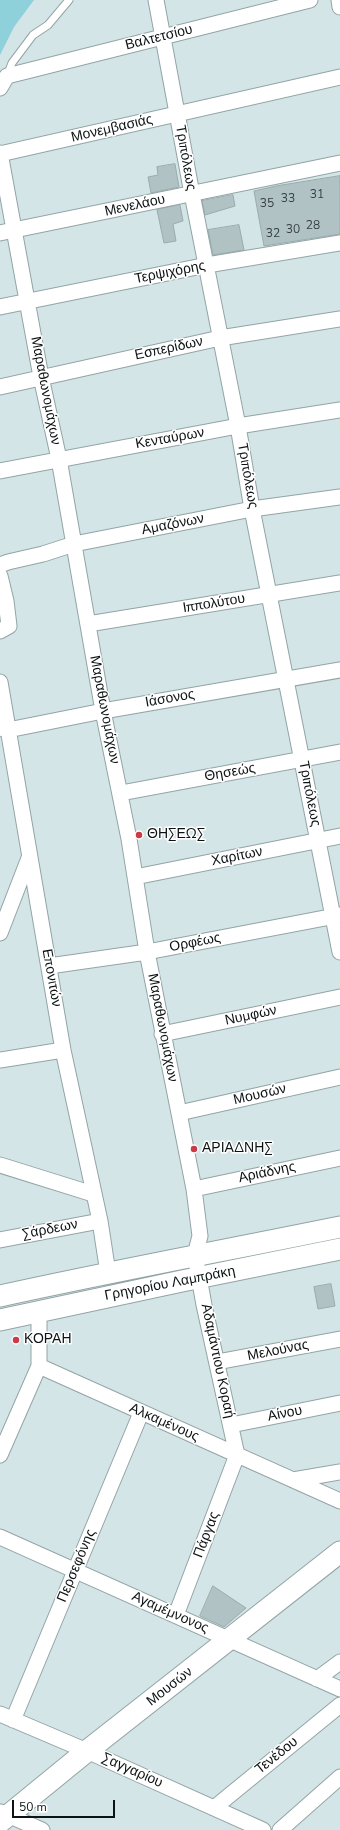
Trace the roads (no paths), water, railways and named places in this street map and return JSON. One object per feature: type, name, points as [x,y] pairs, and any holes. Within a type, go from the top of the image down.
[{"type":"main road","name":"Γρηγορίου Λαμπράκη","points":[[0,1320],[39,1311],[198,1266],[222,1251],[340,1227]]},
{"type":"main road","name":"Γρηγορίου Λαμπράκη","points":[[0,1296],[108,1272],[198,1266],[340,1249]]},
{"type":"main road","name":"Μουσών","points":[[3,1816],[231,1640],[340,1552]]},
{"type":"street","name":"Τριπόλεως","points":[[156,0],[192,194],[238,426],[269,596],[302,760],[336,916],[340,952]]},
{"type":"street","name":"Βαλτετσίου","points":[[3,82],[162,38],[310,0]]},
{"type":"street","points":[[339,0],[340,7]]},
{"type":"street","name":"Μονεμβασιάς","points":[[0,154],[340,77]]},
{"type":"street","name":"Μαραθωνομάχων","points":[[0,154],[7,232],[28,300],[41,377],[59,459],[104,711],[121,793],[146,952],[194,1189],[200,1236],[198,1266]]},
{"type":"street","name":"Μενελάου","points":[[7,232],[340,163]]},
{"type":"street","name":"Τερψιχόρης","points":[[0,307],[28,300],[207,266],[340,243]]},
{"type":"street","name":"Εσπερίδων","points":[[0,387],[220,338],[340,319]]},
{"type":"street","name":"Κενταύρων","points":[[0,471],[238,426],[340,410]]},
{"type":"street","name":"Αμαζόνων","points":[[4,564],[74,544],[252,509],[340,497]]},
{"type":"street","points":[[0,576],[6,601],[9,626],[0,631]]},
{"type":"street","name":"Ιππολύτου","points":[[88,624],[269,596],[340,583]]},
{"type":"street","name":"Ιάσονος","points":[[4,729],[340,670]]},
{"type":"street","name":"Επονιτών","points":[[0,682],[4,729],[29,858],[63,1050],[100,1221],[108,1272]]},
{"type":"street","name":"Θησεώς","points":[[121,793],[340,752]]},
{"type":"street","name":"Χαρίτων","points":[[135,877],[340,836]]},
{"type":"street","points":[[1,928],[29,858]]},
{"type":"street","name":"Ορφέως","points":[[48,966],[146,952],[336,916]]},
{"type":"street","name":"Νυμφών","points":[[162,1034],[340,998]]},
{"type":"street","points":[[0,1060],[63,1050]]},
{"type":"street","name":"Μουσών","points":[[179,1113],[340,1077]]},
{"type":"street","name":"Αριάδνης","points":[[194,1189],[340,1158]]},
{"type":"street","points":[[0,1165],[93,1194]]},
{"type":"street","name":"Σάρδεων","points":[[0,1240],[100,1221]]},
{"type":"street","name":"Αδαμάντιου Κοραή","points":[[198,1266],[237,1455]]},
{"type":"street","points":[[0,1455],[39,1366],[39,1311]]},
{"type":"street","name":"Μελούνας","points":[[217,1362],[340,1339]]},
{"type":"street","name":"Αλκαμένους","points":[[39,1366],[340,1501]]},
{"type":"street","name":"Αίνου","points":[[231,1425],[340,1403]]},
{"type":"street","name":"Περσεφόνης","points":[[6,1717],[75,1571],[141,1413]]},
{"type":"street","name":"Πάργας","points":[[176,1615],[237,1455]]},
{"type":"street","points":[[293,1480],[340,1472]]},
{"type":"street","name":"Αγαμέμνονος","points":[[0,1537],[340,1689]]},
{"type":"street","points":[[317,1679],[340,1662]]},
{"type":"street","name":"Τενέδου","points":[[214,1808],[340,1705]]},
{"type":"street","name":"Σαγγαρίου","points":[[6,1717],[87,1751],[263,1830]]},
{"type":"street","points":[[280,1830],[340,1777]]},
{"type":"street","points":[[3,1816],[42,1830]]},
{"type":"lane","points":[[3,82],[12,63],[33,34],[48,25],[68,0]]},
{"type":"place","name":"ΘΗΣΕΩΣ","points":[[139,835]]},
{"type":"place","name":"ΑΡΙΑΔΝΗΣ","points":[[194,1149]]},
{"type":"place","name":"ΚΟΡΑΗ","points":[[16,1340]]}]
